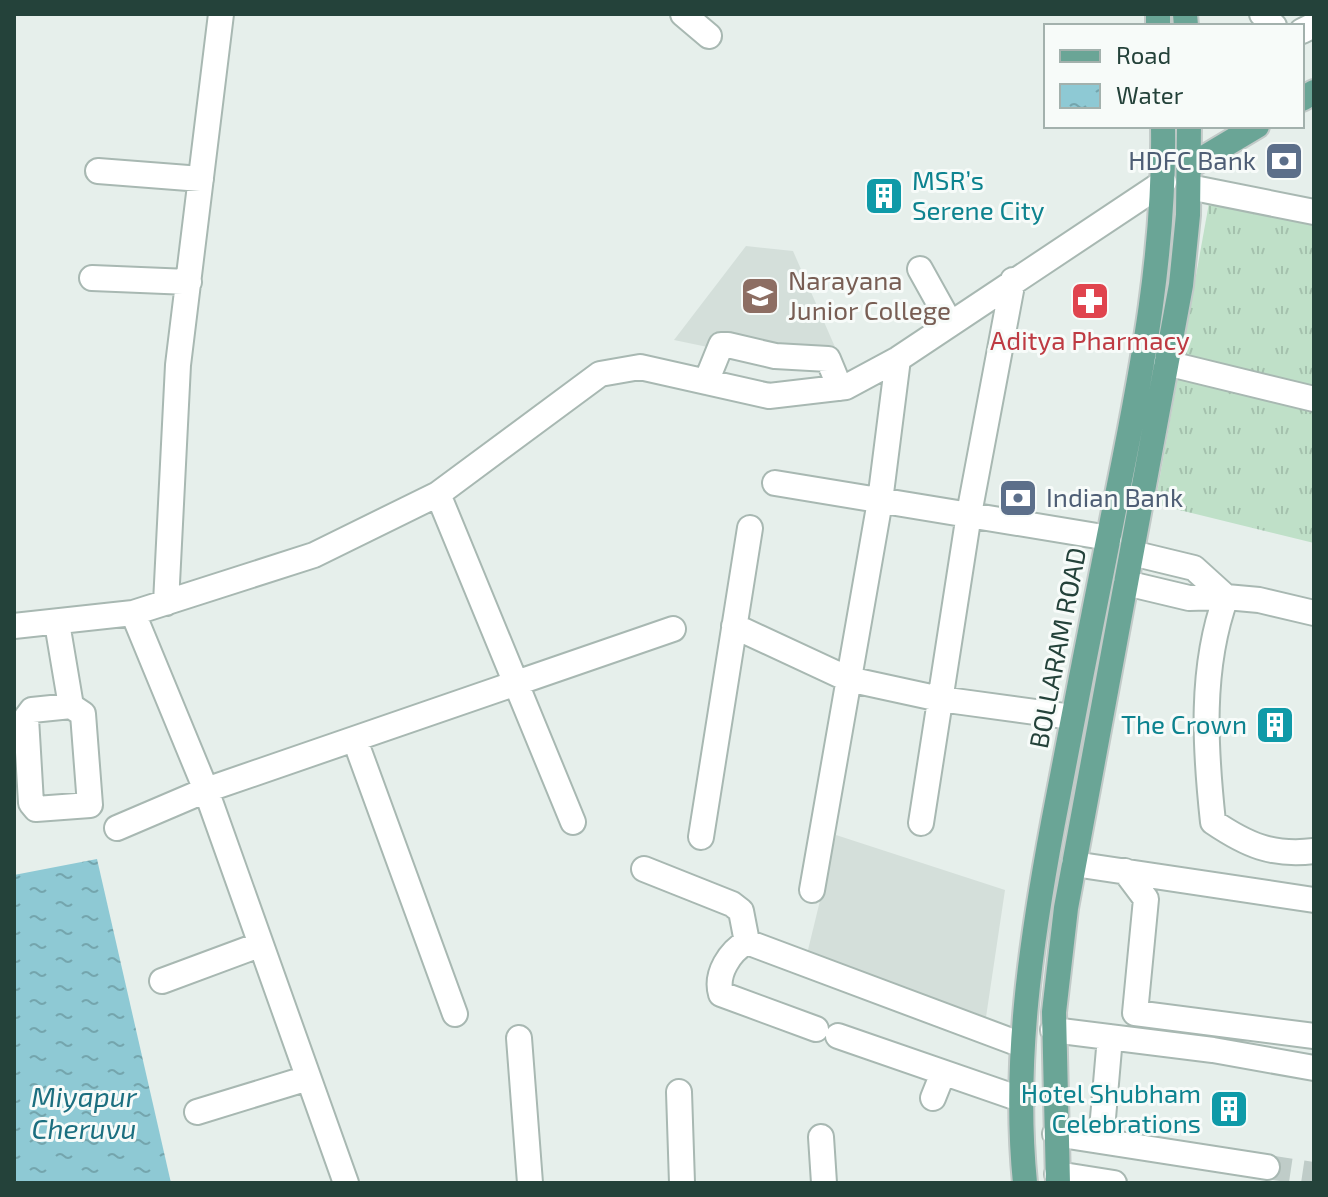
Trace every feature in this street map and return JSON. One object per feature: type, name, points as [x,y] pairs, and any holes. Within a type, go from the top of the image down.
[{"type":"main road","name":"BOLLARAM ROAD","points":[[1025,1183],[1022,1045],[1037,908],[1155,282],[1164,182],[1163,128]]},
{"type":"main road","name":"BOLLARAM ROAD","points":[[1057,1178],[1053,1030],[1074,864],[1181,285],[1190,177],[1189,128]]},
{"type":"main road","points":[[1190,177],[1254,128]]},
{"type":"street","points":[[166,603],[178,365],[221,14]]},
{"type":"street","points":[[683,14],[709,36]]},
{"type":"street","points":[[98,171],[201,179]]},
{"type":"street","points":[[1190,177],[1314,212]]},
{"type":"street","points":[[14,626],[133,613],[314,555],[438,494],[600,374],[640,367],[769,396],[840,388],[898,359],[1164,182]]},
{"type":"street","points":[[920,269],[950,323]]},
{"type":"street","points":[[92,278],[189,282]]},
{"type":"street","points":[[921,823],[969,514],[1013,280]]},
{"type":"street","points":[[706,382],[721,345],[728,345],[775,356],[828,359],[840,388]]},
{"type":"street","points":[[812,890],[880,501],[898,359]]},
{"type":"street","points":[[1166,363],[1314,399]]},
{"type":"street","points":[[775,483],[1109,538]]},
{"type":"street","points":[[438,494],[573,822]]},
{"type":"street","points":[[701,837],[750,528]]},
{"type":"street","points":[[1132,553],[1194,568],[1226,597]]},
{"type":"street","points":[[1126,583],[1189,598],[1259,600],[1314,613]]},
{"type":"street","points":[[1226,597],[1216,626],[1208,681],[1208,771],[1213,822],[1245,844],[1294,853],[1314,851]]},
{"type":"street","points":[[133,613],[206,790],[346,1183]]},
{"type":"street","points":[[57,623],[71,706],[83,714],[90,805],[36,809],[31,803],[26,718],[32,710],[71,706]]},
{"type":"street","points":[[734,626],[848,679],[940,699],[1072,717]]},
{"type":"street","points":[[117,828],[206,790],[673,629]]},
{"type":"street","points":[[355,740],[455,1014]]},
{"type":"street","points":[[1074,864],[1314,900]]},
{"type":"street","points":[[644,869],[732,904],[741,911],[747,942]]},
{"type":"street","points":[[1125,871],[1146,899],[1135,1013],[1314,1036]]},
{"type":"street","points":[[1022,1045],[747,942],[732,950],[718,984],[721,994],[1023,1100]]},
{"type":"street","points":[[162,981],[259,945]]},
{"type":"street","points":[[1053,1030],[1213,1050],[1314,1068]]},
{"type":"street","points":[[1101,1141],[1110,1037]]},
{"type":"street","points":[[519,1038],[530,1183]]},
{"type":"street","points":[[933,1098],[943,1073]]},
{"type":"street","points":[[197,1112],[308,1078]]},
{"type":"street","points":[[679,1092],[682,1183]]},
{"type":"street","points":[[1055,1134],[1256,1171]]},
{"type":"street","points":[[821,1137],[824,1183]]},
{"type":"street","points":[[1057,1178],[1114,1183]]},
{"type":"shaded area","name":"Narayana Junior College","points":[[746,246],[793,251],[842,363],[809,368],[674,340]]},
{"type":"shaded area","points":[[836,835],[1005,890],[986,1017],[807,954]]},
{"type":"green space","points":[[1209,203],[1314,223],[1314,543],[1155,504]]},
{"type":"water","name":"Miyapur Cheruvu","points":[[97,859],[171,1183],[14,1183],[14,875]]},
{"type":"tunnel","points":[[1267,1167],[1314,1174]]},
{"type":"place","name":"HDFC Bank","points":[[1284,161]]},
{"type":"place","name":"MSR’s Serene City","points":[[884,196]]},
{"type":"place","name":"Narayana Junior College","points":[[760,296]]},
{"type":"place","name":"Aditya Pharmacy","points":[[1090,301]]},
{"type":"place","name":"Indian Bank","points":[[1018,498]]},
{"type":"place","name":"The Crown","points":[[1275,725]]},
{"type":"place","name":"Hotel Shubham Celebrations","points":[[1229,1109]]}]
